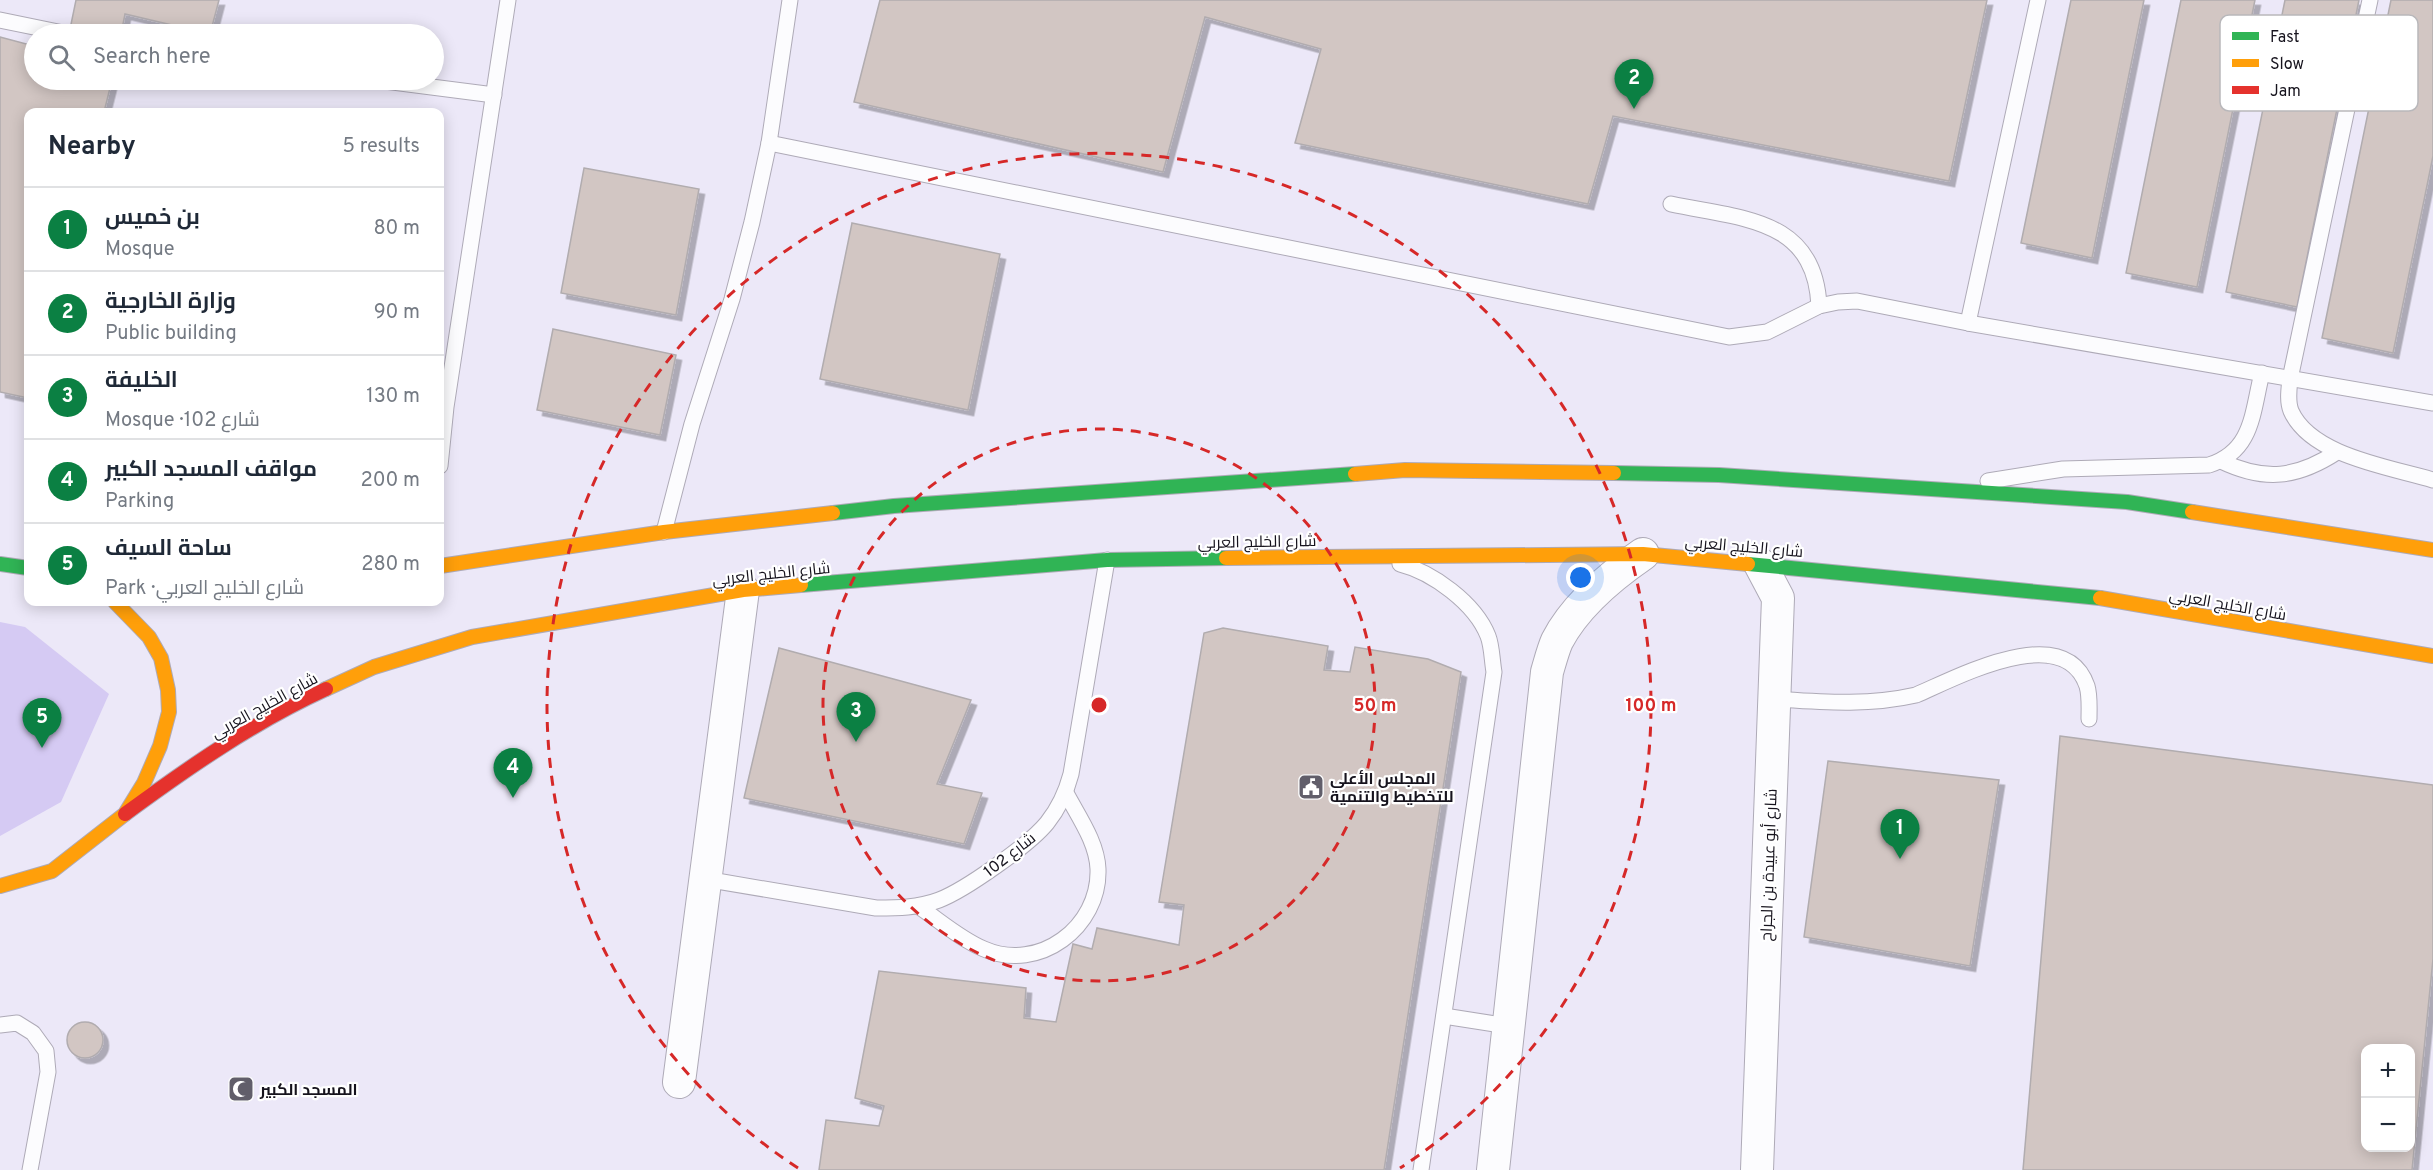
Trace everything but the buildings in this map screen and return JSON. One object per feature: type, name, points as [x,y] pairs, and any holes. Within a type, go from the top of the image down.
[{"type":"main road","points":[[444,565],[664,532],[894,506],[1405,470],[1719,475],[2127,502],[2433,550]]},
{"type":"main road","name":"شارع الخليج العربي","points":[[52,871],[192,765],[296,703],[374,667],[472,637],[743,590],[1107,560],[1368,555],[1643,554],[2106,599],[2433,656]]},
{"type":"main road","points":[[0,564],[24,567]]},
{"type":"main road","points":[[119,606],[149,637],[161,658],[168,690],[169,712],[160,746],[144,783],[125,814]]},
{"type":"main road","points":[[0,886],[52,871]]},
{"type":"main road","points":[[0,900],[52,871]]},
{"type":"street","points":[[1493,1170],[1547,672],[1557,641],[1583,605],[1614,574],[1643,554]]},
{"type":"street","name":"شارع أبو عبيدة بن الجراح","points":[[1757,1170],[1778,598],[1761,564]]},
{"type":"street","points":[[679,1082],[743,590]]},
{"type":"lane","points":[[444,427],[508,0]]},
{"type":"lane","points":[[664,532],[692,424],[732,299],[752,222],[769,143],[789,0]]},
{"type":"lane","points":[[1968,323],[2038,0]]},
{"type":"lane","points":[[2367,15],[2370,0]]},
{"type":"lane","points":[[0,20],[24,25]]},
{"type":"lane","points":[[444,89],[494,95]]},
{"type":"lane","points":[[2347,111],[2290,379],[2288,399],[2296,418],[2314,437],[2337,452],[2433,480]]},
{"type":"lane","points":[[769,143],[1729,337],[1767,332],[1819,306],[1838,302],[1857,302],[2433,403]]},
{"type":"lane","points":[[1671,204],[1762,224],[1779,231],[1794,242],[1810,263],[1818,288],[1819,306]]},
{"type":"lane","points":[[1949,490],[1987,481],[2063,469],[2197,466],[2221,461],[2230,456],[2244,441],[2262,373]]},
{"type":"lane","points":[[2221,461],[2240,470],[2281,475],[2301,471],[2337,452]]},
{"type":"lane","points":[[1368,555],[1409,566],[1444,585],[1470,608],[1488,636],[1494,672],[1421,1170]]},
{"type":"lane","name":"شارع 102","points":[[705,879],[876,908],[897,909],[939,900],[958,891],[1032,837],[1046,825],[1066,793],[1107,560]]},
{"type":"lane","points":[[1774,699],[1858,704],[1899,699],[1916,695],[2013,657],[2043,655],[2062,660],[2078,670],[2088,691],[2089,719]]},
{"type":"lane","points":[[918,906],[984,949],[1007,955],[1031,954],[1054,946],[1073,932],[1088,914],[1096,891],[1098,867],[1093,844],[1066,793]]},
{"type":"lane","points":[[1444,1016],[1508,1026]]},
{"type":"lane","points":[[0,1025],[17,1023],[33,1033],[46,1051],[48,1072],[30,1170]]},
{"type":"shaded area","points":[[0,622],[25,627],[109,694],[61,802],[0,836]]},
{"type":"traffic: fast","points":[[1614,473],[1719,475],[2127,502],[2192,512]]},
{"type":"traffic: fast","points":[[833,513],[894,506],[1355,474]]},
{"type":"traffic: fast","points":[[801,585],[1107,560],[1226,558]]},
{"type":"traffic: fast","points":[[0,564],[24,567]]},
{"type":"traffic: fast","points":[[1748,564],[2100,598]]},
{"type":"traffic: slow","points":[[1355,474],[1405,470],[1614,473]]},
{"type":"traffic: slow","points":[[2192,512],[2433,550]]},
{"type":"traffic: slow","points":[[444,565],[664,532],[833,513]]},
{"type":"traffic: slow","points":[[1226,558],[1643,554],[1748,564]]},
{"type":"traffic: slow","points":[[326,689],[374,667],[472,637],[743,590],[801,585]]},
{"type":"traffic: slow","points":[[2100,598],[2433,656]]},
{"type":"traffic: slow","points":[[0,886],[52,871],[125,814],[144,783],[160,746],[169,712],[168,690],[161,658],[149,637],[119,606]]},
{"type":"traffic: jam","points":[[125,814],[222,746],[326,689]]},
{"type":"place","name":"وزارة الخارجية","points":[[1634,109]]},
{"type":"place","name":"الخليفة","points":[[856,742]]},
{"type":"place","name":"ساحة السيف","points":[[42,748]]},
{"type":"place","name":"المجلس الأعلى للتخطيط والتنمية","points":[[1311,787]]},
{"type":"place","name":"مواقف المسجد الكبير","points":[[513,798]]},
{"type":"place","name":"بن خميس","points":[[1900,859]]},
{"type":"place","name":"المسجد الكبير","points":[[241,1089]]}]
